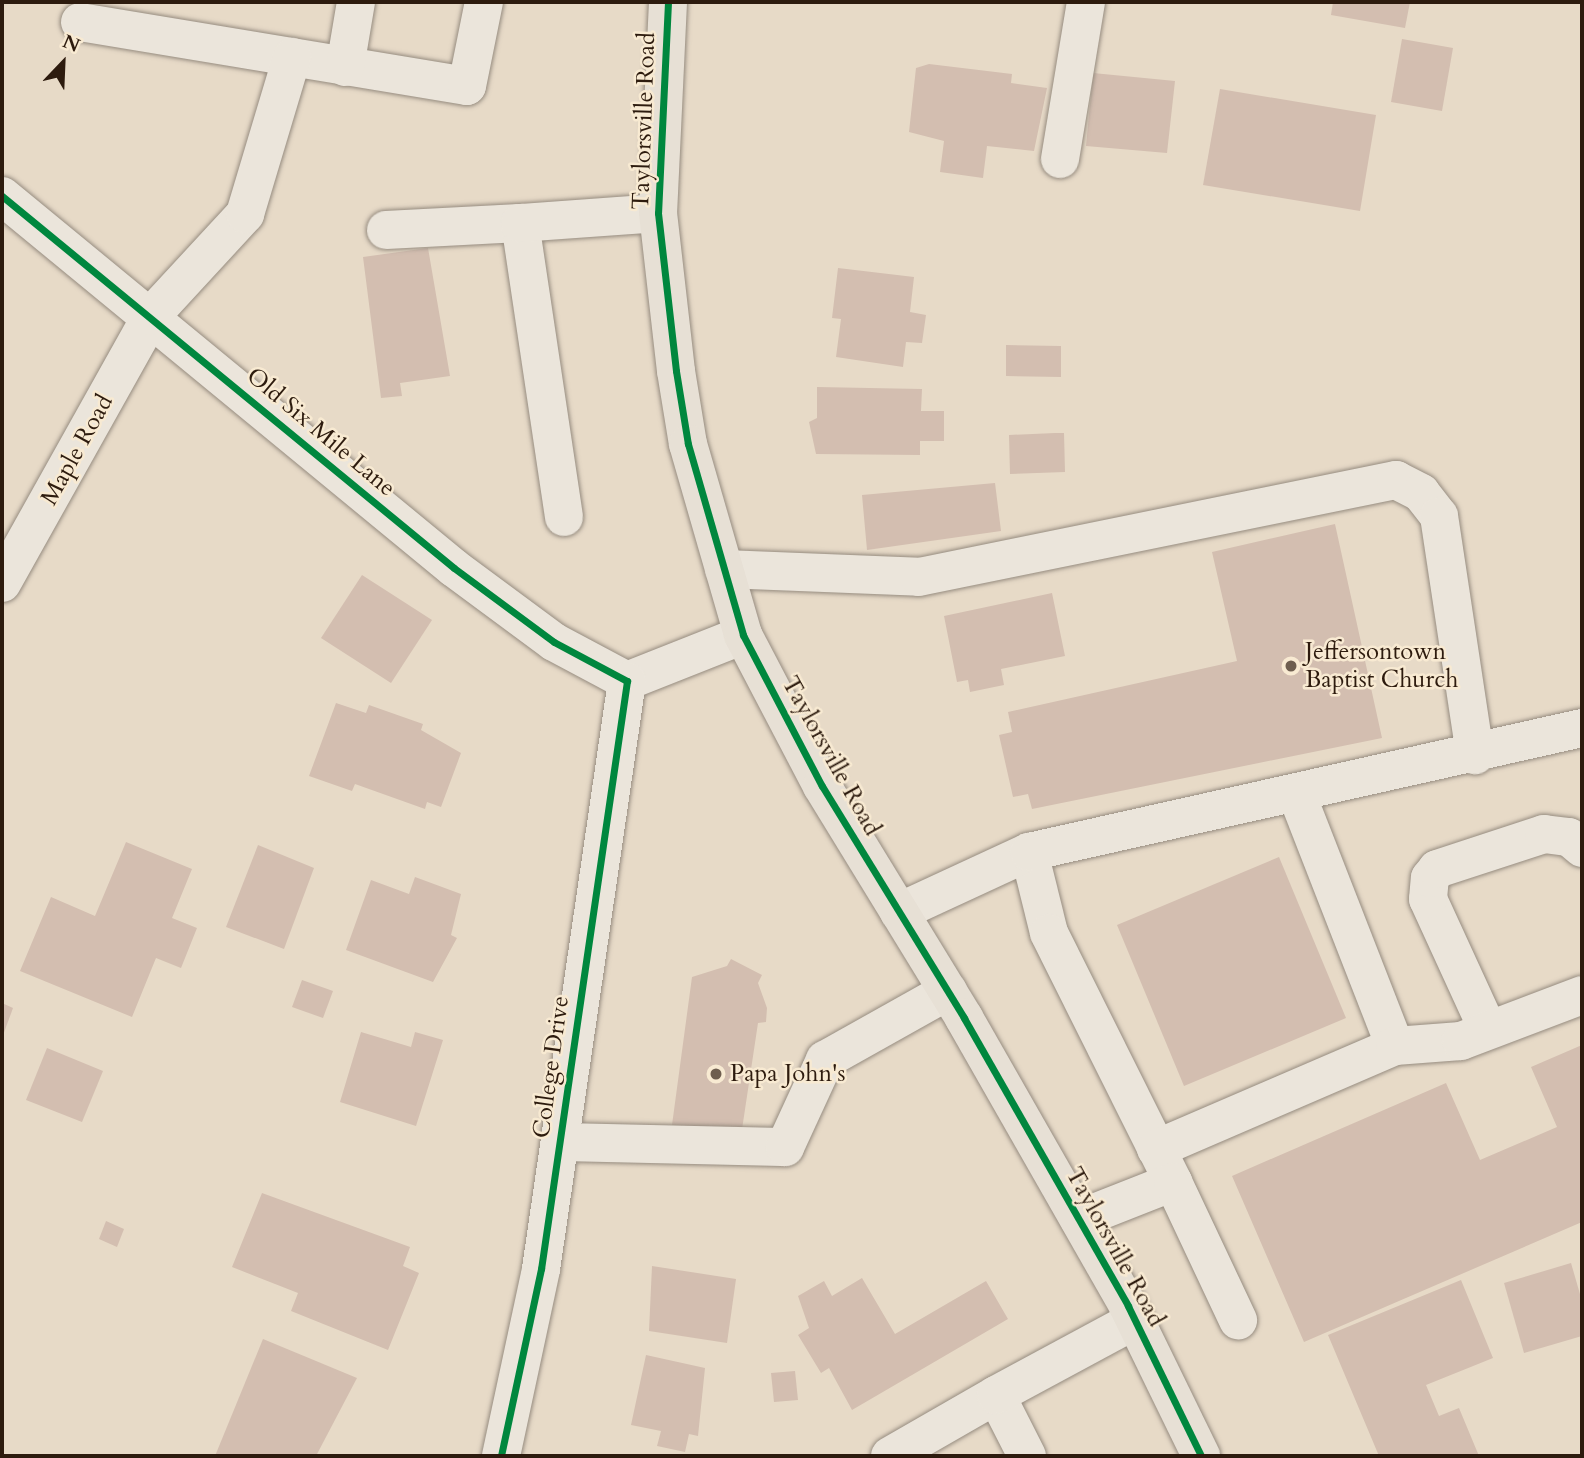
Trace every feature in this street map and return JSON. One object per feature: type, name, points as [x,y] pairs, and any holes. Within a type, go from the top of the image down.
[{"type":"main road","name":"Taylorsville Road","points":[[668,2],[658,214],[688,444],[743,635],[822,786],[948,991],[1079,1219],[1135,1320],[1201,1456]]},
{"type":"street","points":[[345,67],[356,2]]},
{"type":"street","points":[[80,22],[467,86],[484,2]]},
{"type":"street","points":[[1060,159],[1086,2]]},
{"type":"street","name":"Maple Road","points":[[2,583],[151,316],[245,214],[292,57]]},
{"type":"street","name":"Old Six Mile Lane","points":[[2,196],[454,568],[554,642],[627,681]]},
{"type":"street","points":[[386,230],[658,214]]},
{"type":"street","points":[[520,223],[564,517]]},
{"type":"street","points":[[724,569],[919,577],[1396,480],[1421,493],[1439,516],[1475,755]]},
{"type":"street","points":[[627,681],[743,635]]},
{"type":"street","name":"College Drive","points":[[501,1456],[541,1269],[627,681]]},
{"type":"street","points":[[899,912],[1029,852],[1475,755],[1582,727]]},
{"type":"street","points":[[1297,795],[1395,1046]]},
{"type":"street","points":[[1488,1030],[1428,899],[1430,878],[1437,869],[1544,834],[1569,837],[1582,848]]},
{"type":"street","points":[[1029,852],[1049,933],[1165,1165],[1238,1320]]},
{"type":"street","points":[[560,1142],[785,1147],[825,1060],[948,991]]},
{"type":"street","points":[[1079,1219],[1165,1165],[1395,1046],[1461,1041],[1582,995]]},
{"type":"street","points":[[890,1456],[1135,1320]]},
{"type":"street","points":[[996,1395],[1027,1456]]},
{"type":"building","points":[[1333,2],[1410,2],[1405,28],[1331,15]]},
{"type":"building","points":[[1402,39],[1453,48],[1442,111],[1391,102]]},
{"type":"building","points":[[929,64],[1012,74],[1011,83],[1047,88],[1034,151],[987,146],[983,178],[940,172],[944,141],[909,132],[916,68]]},
{"type":"building","points":[[1093,73],[1175,81],[1167,153],[1086,146]]},
{"type":"building","points":[[1220,89],[1376,115],[1360,211],[1203,185]]},
{"type":"building","points":[[428,248],[450,376],[400,383],[402,396],[381,398],[363,257]]},
{"type":"building","points":[[838,268],[914,277],[910,312],[926,315],[922,343],[906,342],[903,367],[836,357],[841,319],[832,318]]},
{"type":"building","points":[[1006,345],[1061,346],[1061,377],[1006,376]]},
{"type":"building","points":[[817,387],[922,389],[921,411],[944,411],[944,441],[920,441],[920,455],[816,454],[809,422],[817,418]]},
{"type":"building","points":[[1064,433],[1065,472],[1010,474],[1009,435]]},
{"type":"building","points":[[995,483],[1001,531],[867,550],[862,495]]},
{"type":"building","name":"Jeffersontown Baptist Church","points":[[1335,524],[1382,738],[1032,809],[1028,794],[1013,797],[999,735],[1012,732],[1008,712],[1237,661],[1212,552]]},
{"type":"building","points":[[362,575],[432,620],[391,683],[321,638]]},
{"type":"building","points":[[1052,593],[1065,656],[1001,669],[1004,685],[970,692],[968,680],[957,682],[944,616]]},
{"type":"building","points":[[336,703],[366,713],[369,705],[423,724],[421,730],[461,753],[441,807],[427,802],[425,809],[355,784],[352,791],[309,776]]},
{"type":"building","points":[[126,842],[192,869],[172,918],[197,928],[181,968],[156,958],[132,1017],[20,971],[51,897],[95,916]]},
{"type":"building","points":[[258,845],[314,868],[284,949],[226,927]]},
{"type":"building","points":[[1279,857],[1346,1018],[1184,1086],[1117,925]]},
{"type":"building","points":[[415,877],[461,894],[451,935],[457,938],[433,982],[346,950],[371,880],[409,894]]},
{"type":"building","name":"Papa John's","points":[[731,959],[762,975],[758,983],[767,1008],[766,1022],[758,1023],[741,1136],[672,1125],[692,977],[727,966]]},
{"type":"building","points":[[302,980],[333,991],[323,1018],[292,1007]]},
{"type":"building","points":[[2,1003],[13,1008],[2,1038]]},
{"type":"building","points":[[361,1032],[411,1047],[415,1032],[443,1040],[416,1126],[340,1102]]},
{"type":"building","points":[[1582,1045],[1582,1222],[1304,1342],[1232,1176],[1446,1083],[1480,1160],[1557,1127],[1531,1067]]},
{"type":"building","points":[[47,1048],[103,1071],[82,1122],[26,1100]]},
{"type":"building","points":[[262,1193],[410,1247],[403,1266],[419,1273],[388,1350],[291,1311],[298,1293],[232,1267]]},
{"type":"building","points":[[106,1221],[124,1229],[117,1247],[99,1239]]},
{"type":"building","points":[[1571,1263],[1582,1301],[1582,1336],[1524,1353],[1504,1283]]},
{"type":"building","points":[[652,1266],[736,1279],[727,1343],[649,1331]]},
{"type":"building","points":[[862,1278],[895,1334],[986,1281],[1008,1319],[852,1410],[829,1368],[821,1373],[798,1335],[809,1328],[798,1296],[824,1281],[832,1296]]},
{"type":"building","points":[[1461,1280],[1493,1358],[1426,1385],[1439,1416],[1459,1408],[1479,1456],[1379,1456],[1328,1335]]},
{"type":"building","points":[[263,1339],[357,1378],[316,1456],[215,1456]]},
{"type":"building","points":[[646,1355],[705,1368],[698,1436],[689,1434],[685,1452],[657,1446],[661,1431],[631,1425]]},
{"type":"building","points":[[795,1371],[798,1400],[774,1402],[771,1373]]},
{"type":"cycle path","points":[[668,2],[658,213],[676,371],[688,444],[743,635],[822,786],[964,1018],[1128,1306],[1201,1456]]},
{"type":"cycle path","points":[[2,196],[454,568],[554,642],[627,681],[541,1269],[501,1456]]},
{"type":"place","name":"Jeffersontown Baptist Church","points":[[1291,666]]},
{"type":"place","name":"Papa John's","points":[[716,1074]]}]
